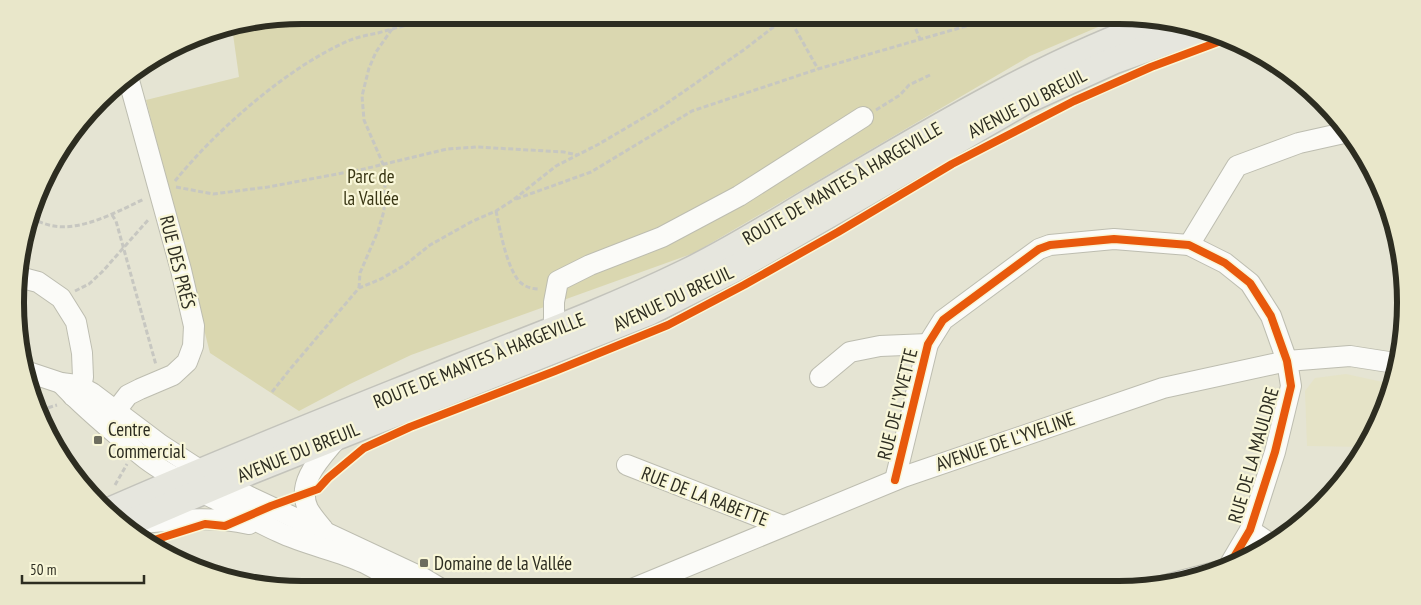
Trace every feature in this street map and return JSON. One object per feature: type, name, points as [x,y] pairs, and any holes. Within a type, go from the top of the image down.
[{"type":"main road","name":"ROUTE DE MANTES À HARGEVILLE","points":[[119,512],[145,495],[201,482],[554,329],[635,296],[716,257],[943,124],[1028,78],[1120,36],[1150,25]]},
{"type":"main road","name":"AVENUE DU BREUIL","points":[[120,512],[201,482],[340,435],[650,312],[736,268],[1025,101],[1115,60],[1190,33]]},
{"type":"street","name":"RUE DES PRÉS","points":[[110,418],[128,395],[173,375],[187,362],[193,346],[194,326],[130,84]]},
{"type":"street","points":[[554,329],[554,302],[558,281],[590,265],[662,238],[739,196],[863,117]]},
{"type":"street","points":[[1189,245],[1237,166],[1299,143],[1341,134]]},
{"type":"street","name":"RUE DE L'YVETTE","points":[[895,480],[928,344],[943,320],[1039,249],[1050,245],[1114,239],[1189,245],[1225,263],[1250,283],[1271,316],[1287,361]]},
{"type":"street","points":[[25,278],[38,282],[61,298],[76,322],[82,353],[83,376],[72,389]]},
{"type":"street","points":[[820,377],[850,352],[880,346],[928,344]]},
{"type":"street","name":"AVENUE DE L'YVELINE","points":[[651,581],[895,480],[1163,388],[1287,361],[1350,356],[1391,362]]},
{"type":"street","name":"RUE DE LA MAULDRE","points":[[1235,556],[1250,530],[1275,452],[1291,386],[1287,361]]},
{"type":"street","points":[[33,374],[101,399],[110,418],[140,455],[148,477],[145,495]]},
{"type":"street","points":[[110,418],[161,445],[201,482],[272,528],[307,544],[363,561],[385,574],[392,581]]},
{"type":"street","points":[[324,530],[308,509],[305,498],[306,483],[314,468],[340,435]]},
{"type":"street","points":[[140,455],[201,482],[324,530],[428,581]]},
{"type":"street","name":"RUE DE LA RABETTE","points":[[626,465],[783,526]]},
{"type":"street","points":[[120,513],[237,521],[272,528]]},
{"type":"street","points":[[1250,530],[1264,540]]},
{"type":"path","points":[[412,24],[350,40],[316,57],[267,92],[223,131],[171,186],[213,194],[268,187],[447,149],[477,147],[564,152],[578,155]]},
{"type":"path","points":[[272,392],[358,288],[381,279],[405,265],[430,245],[471,222],[496,211],[556,166],[599,144],[660,108],[778,24]]},
{"type":"path","points":[[793,24],[818,69]]},
{"type":"path","points":[[914,24],[920,39]]},
{"type":"path","points":[[513,200],[591,172],[692,111],[818,69],[973,24]]},
{"type":"path","points":[[358,288],[360,273],[384,211],[385,185],[383,164],[364,120],[362,96],[368,68],[376,52],[392,29]]},
{"type":"path","points":[[863,117],[900,95],[909,85],[930,75]]},
{"type":"path","points":[[37,220],[54,226],[75,226],[161,198]]},
{"type":"path","points":[[61,298],[89,284],[102,272],[124,248],[161,198]]},
{"type":"path","points":[[496,211],[509,261],[519,280],[531,289],[548,289],[558,281]]},
{"type":"path","points":[[112,215],[116,221],[124,248],[160,381]]},
{"type":"path","points":[[119,512],[140,455]]},
{"type":"shaded area","points":[[1346,374],[1385,383],[1369,426],[1357,447],[1307,446],[1305,391],[1315,378]]},
{"type":"green space","name":"Parc de la Vallée","points":[[284,24],[1105,24],[1030,56],[694,253],[411,355],[299,411],[210,353],[146,100],[239,77],[233,32]]},
{"type":"cycle path","points":[[156,539],[205,524],[225,526],[271,506],[318,489],[328,478],[364,448],[410,427],[668,325],[838,232],[952,164],[1074,101],[1151,67],[1217,42]]},
{"type":"cycle path","points":[[895,480],[928,344],[943,320],[1039,249],[1050,245],[1114,239],[1189,245],[1225,263],[1250,283],[1271,316],[1287,361],[1291,386],[1275,452],[1250,530],[1235,556]]},
{"type":"place","name":"Centre Commercial","points":[[98,440]]},
{"type":"place","name":"Domaine de la Vallée","points":[[424,563]]}]
